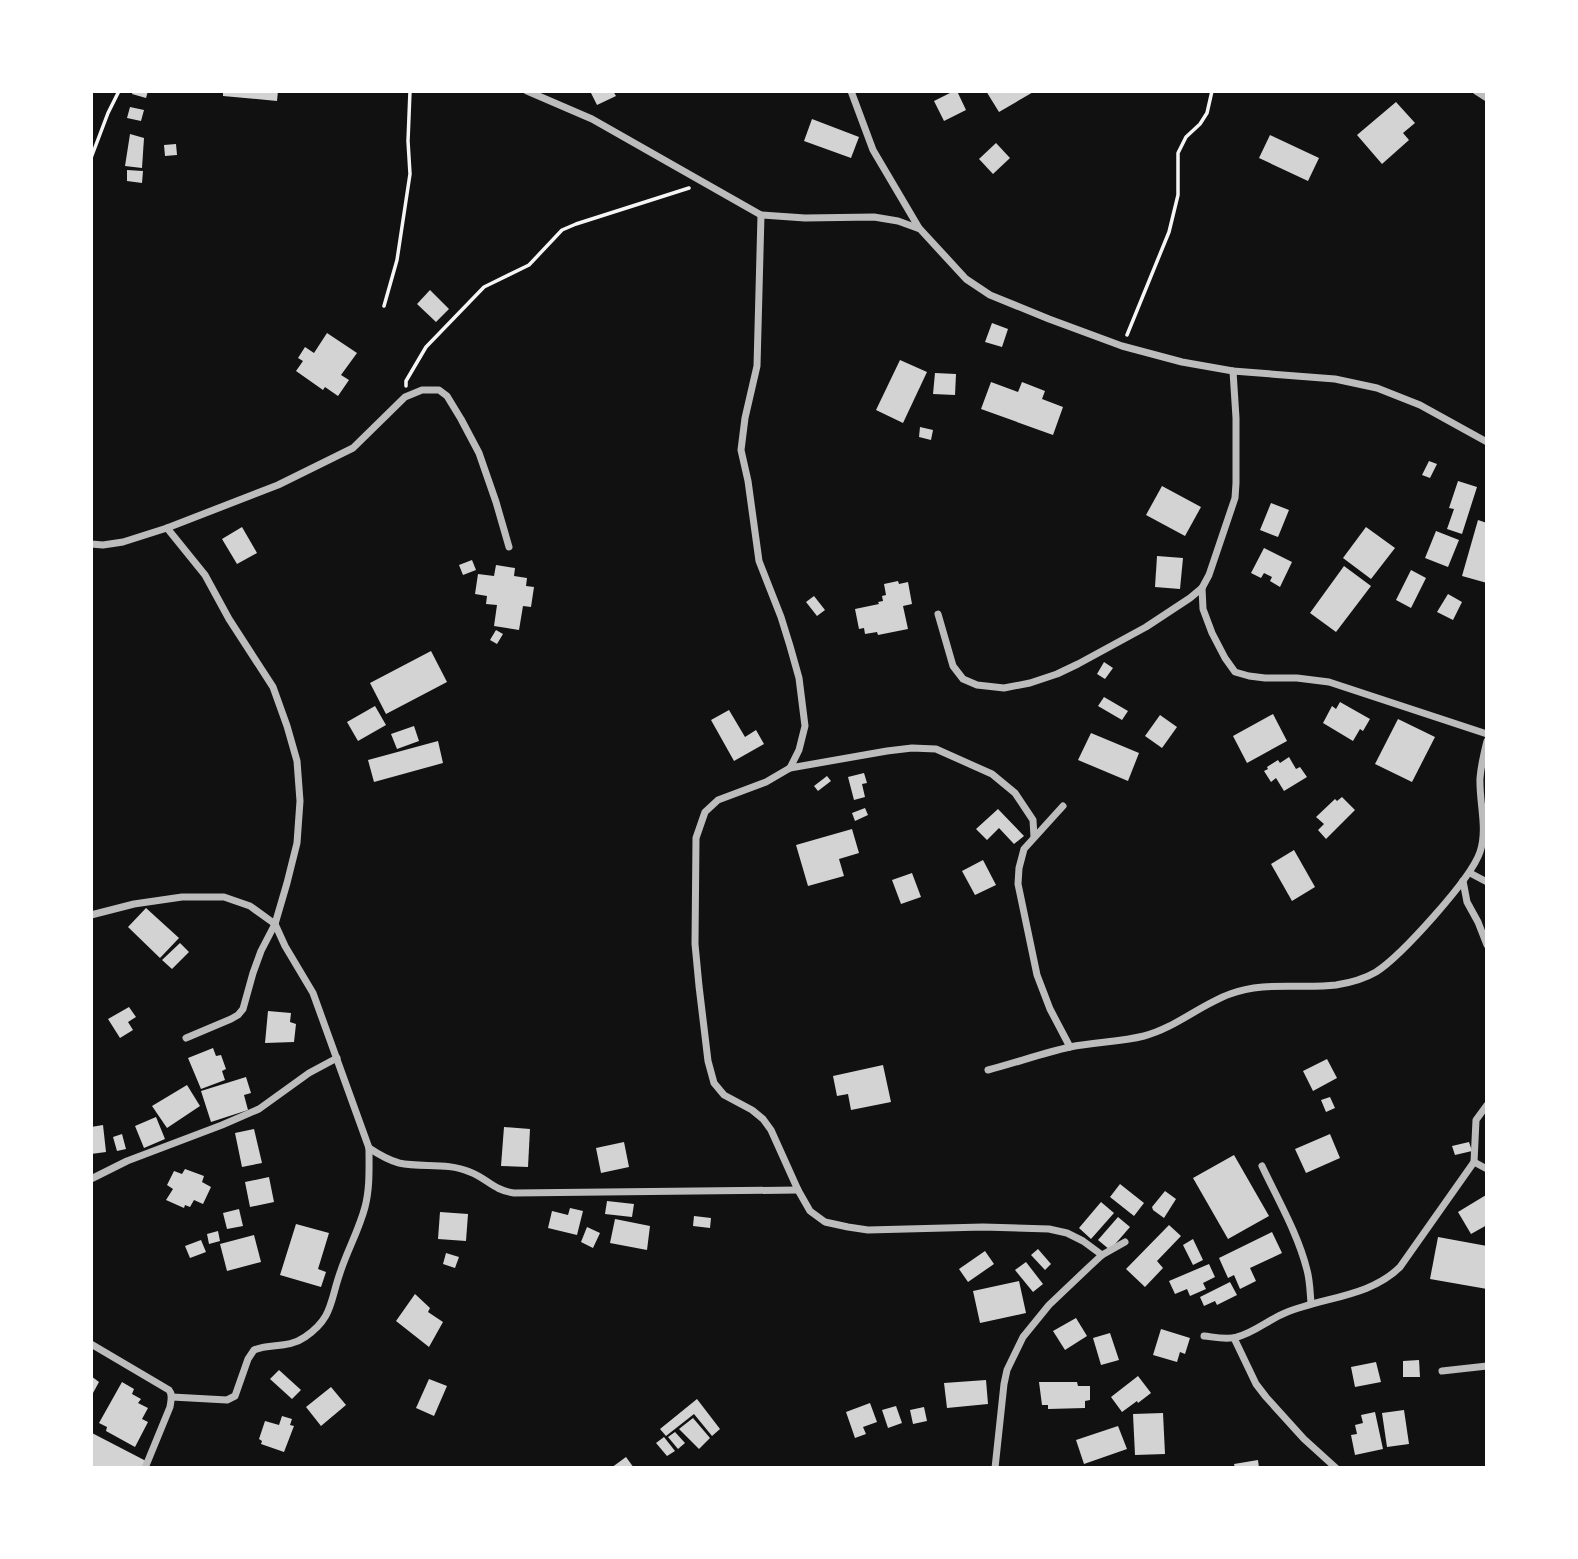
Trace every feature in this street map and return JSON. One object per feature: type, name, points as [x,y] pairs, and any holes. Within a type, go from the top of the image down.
[{"type":"street","points":[[527,91],[592,119],[761,215],[805,218],[874,217],[898,220],[920,229]]},
{"type":"street","points":[[851,91],[873,150],[920,229],[966,279],[990,295],[1122,346],[1182,362],[1233,370],[1335,379],[1377,388],[1420,405],[1487,442]]},
{"type":"street","points":[[1476,91],[1487,98]]},
{"type":"street","points":[[761,215],[757,366],[744,418],[741,450],[759,561],[781,617],[799,678],[805,726],[799,750],[790,768]]},
{"type":"street","points":[[938,614],[953,666],[963,679],[977,685],[1004,688],[1030,683],[1078,664],[1172,611],[1202,587],[1214,564],[1235,498],[1237,427],[1233,370]]},
{"type":"street","points":[[91,544],[123,542],[278,485],[353,447],[405,397],[422,390],[439,390],[447,396],[479,453],[509,547]]},
{"type":"street","points":[[167,528],[205,575],[229,619],[273,687],[297,761],[300,801],[297,843],[275,924],[261,951],[243,1009],[231,1018],[186,1038]]},
{"type":"street","points":[[1202,587],[1203,609],[1212,633],[1235,673],[1265,678],[1329,682],[1487,734]]},
{"type":"street","points":[[988,1070],[1070,1047],[1144,1036],[1168,1027],[1232,993],[1265,987],[1335,985],[1374,973],[1401,950],[1463,881],[1480,853],[1484,834],[1480,779],[1487,741]]},
{"type":"street","points":[[1034,837],[1033,820],[1015,793],[992,774],[936,750],[912,748],[887,751],[790,768],[766,782],[718,800],[705,812],[696,838],[695,944],[708,1061],[714,1083],[724,1095],[752,1110],[771,1130],[810,1211],[825,1222],[869,1230],[983,1227],[1049,1229],[1067,1233],[1101,1255]]},
{"type":"street","points":[[1063,806],[1024,849],[1018,884],[1037,975],[1050,1009],[1070,1047]]},
{"type":"street","points":[[1470,873],[1487,882]]},
{"type":"street","points":[[1463,881],[1467,902],[1487,945]]},
{"type":"street","points":[[91,915],[134,904],[182,897],[224,897],[250,906],[275,924],[313,993],[369,1148],[365,1205],[339,1274],[329,1312],[319,1326],[292,1344],[254,1350],[232,1399],[172,1397]]},
{"type":"street","points":[[91,1179],[127,1161],[259,1109],[309,1073],[337,1058]]},
{"type":"street","points":[[1204,1336],[1234,1338],[1245,1335],[1282,1314],[1311,1303],[1369,1288],[1390,1277],[1400,1267],[1474,1162],[1476,1120],[1487,1105]]},
{"type":"street","points":[[369,1148],[398,1163],[447,1166],[468,1171],[495,1188],[514,1193],[798,1190]]},
{"type":"street","points":[[1474,1162],[1487,1169]]},
{"type":"street","points":[[1262,1167],[1301,1250],[1308,1272],[1311,1303]]},
{"type":"street","points":[[995,1468],[1004,1384],[1007,1370],[1023,1337],[1049,1305],[1101,1255],[1125,1242]]},
{"type":"street","points":[[1234,1338],[1256,1384],[1266,1397],[1304,1439],[1336,1468]]},
{"type":"street","points":[[91,1344],[169,1390],[172,1397],[145,1468]]},
{"type":"street","points":[[1442,1371],[1487,1366]]},
{"type":"path","points":[[91,158],[119,91]]},
{"type":"path","points":[[384,306],[397,260],[410,174],[410,91]]},
{"type":"path","points":[[1122,346],[1169,232],[1178,195],[1178,153],[1186,137],[1207,113],[1212,91]]},
{"type":"path","points":[[405,397],[406,381],[426,347],[464,306],[484,287],[529,265],[562,230],[576,223],[674,194],[704,182]]},
{"type":"building","points":[[133,91],[148,91],[146,98],[132,94]]},
{"type":"building","points":[[223,91],[278,91],[277,101],[223,96]]},
{"type":"building","points":[[590,91],[613,91],[616,96],[597,105]]},
{"type":"building","points":[[957,91],[966,110],[944,121],[934,101]]},
{"type":"building","points":[[986,91],[1035,91],[999,112]]},
{"type":"building","points":[[1396,102],[1415,123],[1403,133],[1409,140],[1382,164],[1357,135]]},
{"type":"building","points":[[130,107],[144,110],[141,121],[127,118]]},
{"type":"building","points":[[812,119],[859,137],[851,158],[804,141]]},
{"type":"building","points":[[130,134],[144,138],[142,168],[125,166]]},
{"type":"building","points":[[1270,135],[1319,158],[1308,181],[1259,158]]},
{"type":"building","points":[[996,143],[1010,158],[993,174],[979,159]]},
{"type":"building","points":[[176,144],[177,155],[165,156],[164,145]]},
{"type":"building","points":[[127,170],[143,171],[142,183],[127,181]]},
{"type":"building","points":[[430,290],[449,309],[436,322],[417,304]]},
{"type":"building","points":[[992,323],[1008,329],[1002,347],[985,342]]},
{"type":"building","points":[[327,333],[357,353],[341,375],[349,380],[338,396],[325,387],[323,390],[296,371],[303,361],[298,358],[305,347],[314,353]]},
{"type":"building","points":[[900,360],[927,372],[903,423],[876,410]]},
{"type":"building","points":[[935,373],[956,374],[955,395],[933,394]]},
{"type":"building","points":[[991,382],[1018,392],[1022,382],[1045,391],[1042,399],[1063,407],[1053,435],[981,409]]},
{"type":"building","points":[[920,427],[933,430],[931,440],[919,437]]},
{"type":"building","points":[[1429,461],[1437,464],[1430,478],[1422,475]]},
{"type":"building","points":[[1458,481],[1477,487],[1462,534],[1447,529],[1454,509],[1449,508]]},
{"type":"building","points":[[1162,486],[1201,507],[1185,536],[1146,515]]},
{"type":"building","points":[[1271,503],[1289,510],[1278,537],[1260,530]]},
{"type":"building","points":[[1478,520],[1487,523],[1487,583],[1462,576]]},
{"type":"building","points":[[242,527],[257,553],[237,564],[222,539]]},
{"type":"building","points":[[1366,527],[1395,548],[1371,579],[1343,558]]},
{"type":"building","points":[[1436,531],[1459,540],[1448,567],[1425,558]]},
{"type":"building","points":[[1264,548],[1292,562],[1280,587],[1270,581],[1272,577],[1264,573],[1261,578],[1251,573]]},
{"type":"building","points":[[1157,556],[1183,558],[1180,589],[1155,587]]},
{"type":"building","points":[[472,560],[476,570],[463,575],[459,565]]},
{"type":"building","points":[[496,565],[515,568],[514,576],[527,578],[526,586],[534,587],[531,607],[523,606],[519,630],[494,626],[497,605],[486,604],[487,596],[475,594],[478,574],[494,576]]},
{"type":"building","points":[[1344,566],[1371,586],[1336,632],[1310,613]]},
{"type":"building","points":[[1411,570],[1426,578],[1411,608],[1396,600]]},
{"type":"building","points":[[898,581],[899,584],[908,582],[912,604],[903,606],[908,629],[878,635],[877,632],[865,634],[864,628],[859,629],[855,609],[879,604],[878,602],[883,601],[882,596],[886,595],[884,584]]},
{"type":"building","points":[[1448,594],[1462,602],[1453,620],[1437,612]]},
{"type":"building","points":[[814,596],[825,610],[817,616],[806,602]]},
{"type":"building","points":[[496,630],[503,634],[497,644],[490,640]]},
{"type":"building","points":[[431,651],[447,682],[386,714],[370,683]]},
{"type":"building","points":[[1104,662],[1113,668],[1105,679],[1097,674]]},
{"type":"building","points":[[1104,697],[1128,711],[1122,720],[1098,706]]},
{"type":"building","points":[[1340,702],[1370,719],[1353,741],[1323,723],[1332,706],[1336,709]]},
{"type":"building","points":[[375,706],[386,725],[358,741],[347,722]]},
{"type":"building","points":[[729,710],[745,737],[756,730],[764,744],[734,761],[711,720]]},
{"type":"building","points":[[1273,714],[1287,741],[1247,763],[1233,736]]},
{"type":"building","points":[[1160,715],[1177,727],[1162,748],[1145,736]]},
{"type":"building","points":[[1398,719],[1435,737],[1412,782],[1375,764]]},
{"type":"building","points":[[414,726],[419,741],[397,749],[391,734]]},
{"type":"building","points":[[1091,733],[1139,753],[1128,781],[1078,760]]},
{"type":"building","points":[[438,741],[443,763],[374,782],[368,760]]},
{"type":"building","points":[[1289,757],[1296,769],[1300,767],[1307,777],[1284,791],[1276,778],[1271,782],[1264,771],[1278,760],[1280,763]]},
{"type":"building","points":[[864,773],[867,783],[862,784],[865,797],[854,800],[848,777]]},
{"type":"building","points":[[827,776],[831,781],[818,791],[814,786]]},
{"type":"building","points":[[1342,797],[1355,810],[1326,839],[1318,830],[1324,824],[1316,817],[1335,799],[1337,801]]},
{"type":"building","points":[[865,808],[868,815],[855,821],[852,813]]},
{"type":"building","points":[[998,809],[1024,836],[1014,844],[999,828],[987,840],[976,829]]},
{"type":"building","points":[[852,829],[859,853],[839,859],[844,876],[808,886],[796,845]]},
{"type":"building","points":[[1294,850],[1315,887],[1292,901],[1271,864]]},
{"type":"building","points":[[983,860],[996,885],[975,895],[962,871]]},
{"type":"building","points":[[912,873],[921,897],[901,904],[892,880]]},
{"type":"building","points":[[146,908],[179,938],[160,958],[128,927]]},
{"type":"building","points":[[180,943],[189,952],[172,969],[162,960]]},
{"type":"building","points":[[129,1007],[136,1017],[128,1022],[133,1030],[120,1038],[108,1019]]},
{"type":"building","points":[[268,1011],[291,1013],[290,1022],[296,1024],[294,1042],[265,1043]]},
{"type":"building","points":[[213,1048],[216,1056],[221,1055],[226,1069],[222,1071],[225,1080],[201,1089],[188,1058]]},
{"type":"building","points":[[1327,1059],[1337,1078],[1313,1091],[1303,1071]]},
{"type":"building","points":[[883,1065],[891,1102],[851,1110],[848,1094],[837,1096],[833,1076]]},
{"type":"building","points":[[246,1077],[251,1093],[244,1095],[248,1110],[211,1122],[201,1091]]},
{"type":"building","points":[[187,1085],[200,1106],[167,1128],[152,1106]]},
{"type":"building","points":[[1330,1097],[1335,1108],[1326,1112],[1321,1100]]},
{"type":"building","points":[[156,1117],[165,1139],[144,1148],[135,1126]]},
{"type":"building","points":[[103,1125],[106,1152],[91,1154],[91,1127]]},
{"type":"building","points":[[504,1127],[530,1129],[528,1167],[501,1166]]},
{"type":"building","points":[[254,1129],[262,1163],[242,1167],[235,1133]]},
{"type":"building","points":[[122,1134],[126,1149],[117,1151],[113,1137]]},
{"type":"building","points":[[1330,1134],[1340,1158],[1306,1173],[1295,1149]]},
{"type":"building","points":[[624,1142],[629,1167],[601,1173],[596,1148]]},
{"type":"building","points":[[1469,1142],[1472,1151],[1455,1155],[1452,1146]]},
{"type":"building","points":[[1234,1155],[1269,1216],[1228,1239],[1193,1178]]},
{"type":"building","points":[[185,1169],[204,1176],[202,1182],[211,1187],[203,1204],[194,1200],[190,1207],[185,1205],[184,1208],[166,1200],[173,1189],[167,1185],[174,1171],[182,1174]]},
{"type":"building","points":[[269,1177],[274,1202],[250,1207],[245,1182]]},
{"type":"building","points":[[1120,1184],[1144,1203],[1134,1216],[1110,1197]]},
{"type":"building","points":[[1165,1191],[1176,1199],[1164,1218],[1152,1207]]},
{"type":"building","points":[[1486,1195],[1487,1225],[1471,1234],[1458,1212]]},
{"type":"building","points":[[607,1201],[634,1204],[632,1217],[605,1214]]},
{"type":"building","points":[[1101,1202],[1114,1213],[1091,1239],[1079,1228]]},
{"type":"building","points":[[570,1208],[583,1211],[577,1235],[548,1228],[552,1211],[568,1215]]},
{"type":"building","points":[[239,1209],[243,1226],[227,1229],[223,1213]]},
{"type":"building","points":[[440,1212],[468,1214],[466,1241],[438,1239]]},
{"type":"building","points":[[694,1216],[711,1218],[710,1228],[693,1226]]},
{"type":"building","points":[[1118,1217],[1130,1227],[1110,1250],[1098,1240]]},
{"type":"building","points":[[615,1219],[650,1226],[647,1250],[610,1243]]},
{"type":"building","points":[[296,1224],[329,1233],[318,1269],[326,1272],[321,1287],[280,1275]]},
{"type":"building","points":[[1169,1225],[1181,1236],[1157,1261],[1163,1268],[1145,1287],[1126,1269]]},
{"type":"building","points":[[587,1227],[600,1233],[593,1248],[581,1242]]},
{"type":"building","points":[[218,1231],[220,1241],[209,1244],[207,1234]]},
{"type":"building","points":[[1272,1232],[1282,1253],[1250,1268],[1256,1281],[1240,1289],[1234,1275],[1228,1278],[1219,1258]]},
{"type":"building","points":[[254,1235],[261,1262],[227,1271],[220,1244]]},
{"type":"building","points":[[1438,1237],[1487,1246],[1487,1289],[1430,1279]]},
{"type":"building","points":[[1193,1239],[1203,1260],[1193,1265],[1183,1245]]},
{"type":"building","points":[[201,1240],[206,1252],[190,1258],[185,1246]]},
{"type":"building","points":[[1038,1249],[1051,1264],[1045,1270],[1031,1255]]},
{"type":"building","points":[[985,1251],[994,1264],[968,1282],[959,1269]]},
{"type":"building","points":[[446,1253],[459,1257],[455,1268],[443,1264]]},
{"type":"building","points":[[1026,1262],[1043,1284],[1033,1292],[1015,1270]]},
{"type":"building","points":[[1209,1264],[1215,1277],[1203,1283],[1206,1289],[1190,1296],[1187,1289],[1175,1294],[1169,1281]]},
{"type":"building","points":[[1019,1281],[1026,1313],[980,1323],[973,1291]]},
{"type":"building","points":[[1230,1282],[1237,1295],[1217,1305],[1215,1301],[1204,1306],[1200,1297]]},
{"type":"building","points":[[415,1294],[430,1308],[428,1312],[443,1322],[429,1347],[396,1321]]},
{"type":"building","points":[[1076,1318],[1087,1336],[1065,1350],[1053,1331]]},
{"type":"building","points":[[1161,1329],[1190,1338],[1185,1354],[1180,1352],[1177,1362],[1153,1355]]},
{"type":"building","points":[[1110,1333],[1119,1360],[1101,1365],[1093,1338]]},
{"type":"building","points":[[1419,1360],[1420,1377],[1403,1377],[1403,1361]]},
{"type":"building","points":[[1376,1362],[1381,1382],[1355,1387],[1351,1367]]},
{"type":"building","points":[[279,1370],[301,1390],[292,1399],[270,1379]]},
{"type":"building","points":[[91,1376],[99,1382],[93,1393],[91,1392]]},
{"type":"building","points":[[1138,1376],[1151,1393],[1122,1412],[1111,1397]]},
{"type":"building","points":[[429,1379],[447,1386],[434,1416],[416,1408]]},
{"type":"building","points":[[986,1380],[988,1404],[947,1408],[944,1383]]},
{"type":"building","points":[[122,1382],[134,1389],[132,1394],[141,1399],[138,1403],[148,1408],[142,1419],[148,1422],[135,1447],[106,1431],[107,1427],[99,1423]]},
{"type":"building","points":[[1039,1382],[1077,1382],[1078,1386],[1090,1386],[1090,1400],[1085,1401],[1085,1408],[1048,1409],[1048,1405],[1042,1405]]},
{"type":"building","points":[[331,1387],[346,1405],[321,1426],[306,1407]]},
{"type":"building","points":[[697,1399],[720,1429],[712,1436],[694,1414],[666,1436],[660,1429]]},
{"type":"building","points":[[870,1403],[877,1422],[863,1427],[866,1434],[855,1438],[846,1412]]},
{"type":"building","points":[[896,1406],[902,1423],[888,1428],[882,1410]]},
{"type":"building","points":[[924,1407],[927,1421],[913,1424],[910,1410]]},
{"type":"building","points":[[1404,1410],[1409,1444],[1387,1447],[1382,1413]]},
{"type":"building","points":[[1375,1412],[1383,1449],[1355,1455],[1351,1435],[1357,1434],[1355,1425],[1363,1423],[1361,1415]]},
{"type":"building","points":[[1163,1413],[1165,1454],[1135,1455],[1133,1414]]},
{"type":"building","points":[[282,1416],[292,1419],[290,1425],[294,1426],[284,1452],[261,1444],[259,1439],[265,1421],[279,1425]]},
{"type":"building","points":[[693,1418],[710,1438],[699,1449],[679,1429]]},
{"type":"building","points":[[1118,1426],[1127,1449],[1084,1464],[1076,1440]]},
{"type":"building","points":[[675,1432],[685,1443],[678,1449],[668,1437]]},
{"type":"building","points":[[92,1433],[146,1461],[142,1468],[91,1468]]},
{"type":"building","points":[[664,1437],[675,1451],[667,1456],[656,1443]]},
{"type":"building","points":[[626,1457],[634,1468],[611,1468]]},
{"type":"building","points":[[1258,1460],[1259,1468],[1235,1468],[1234,1464]]}]
